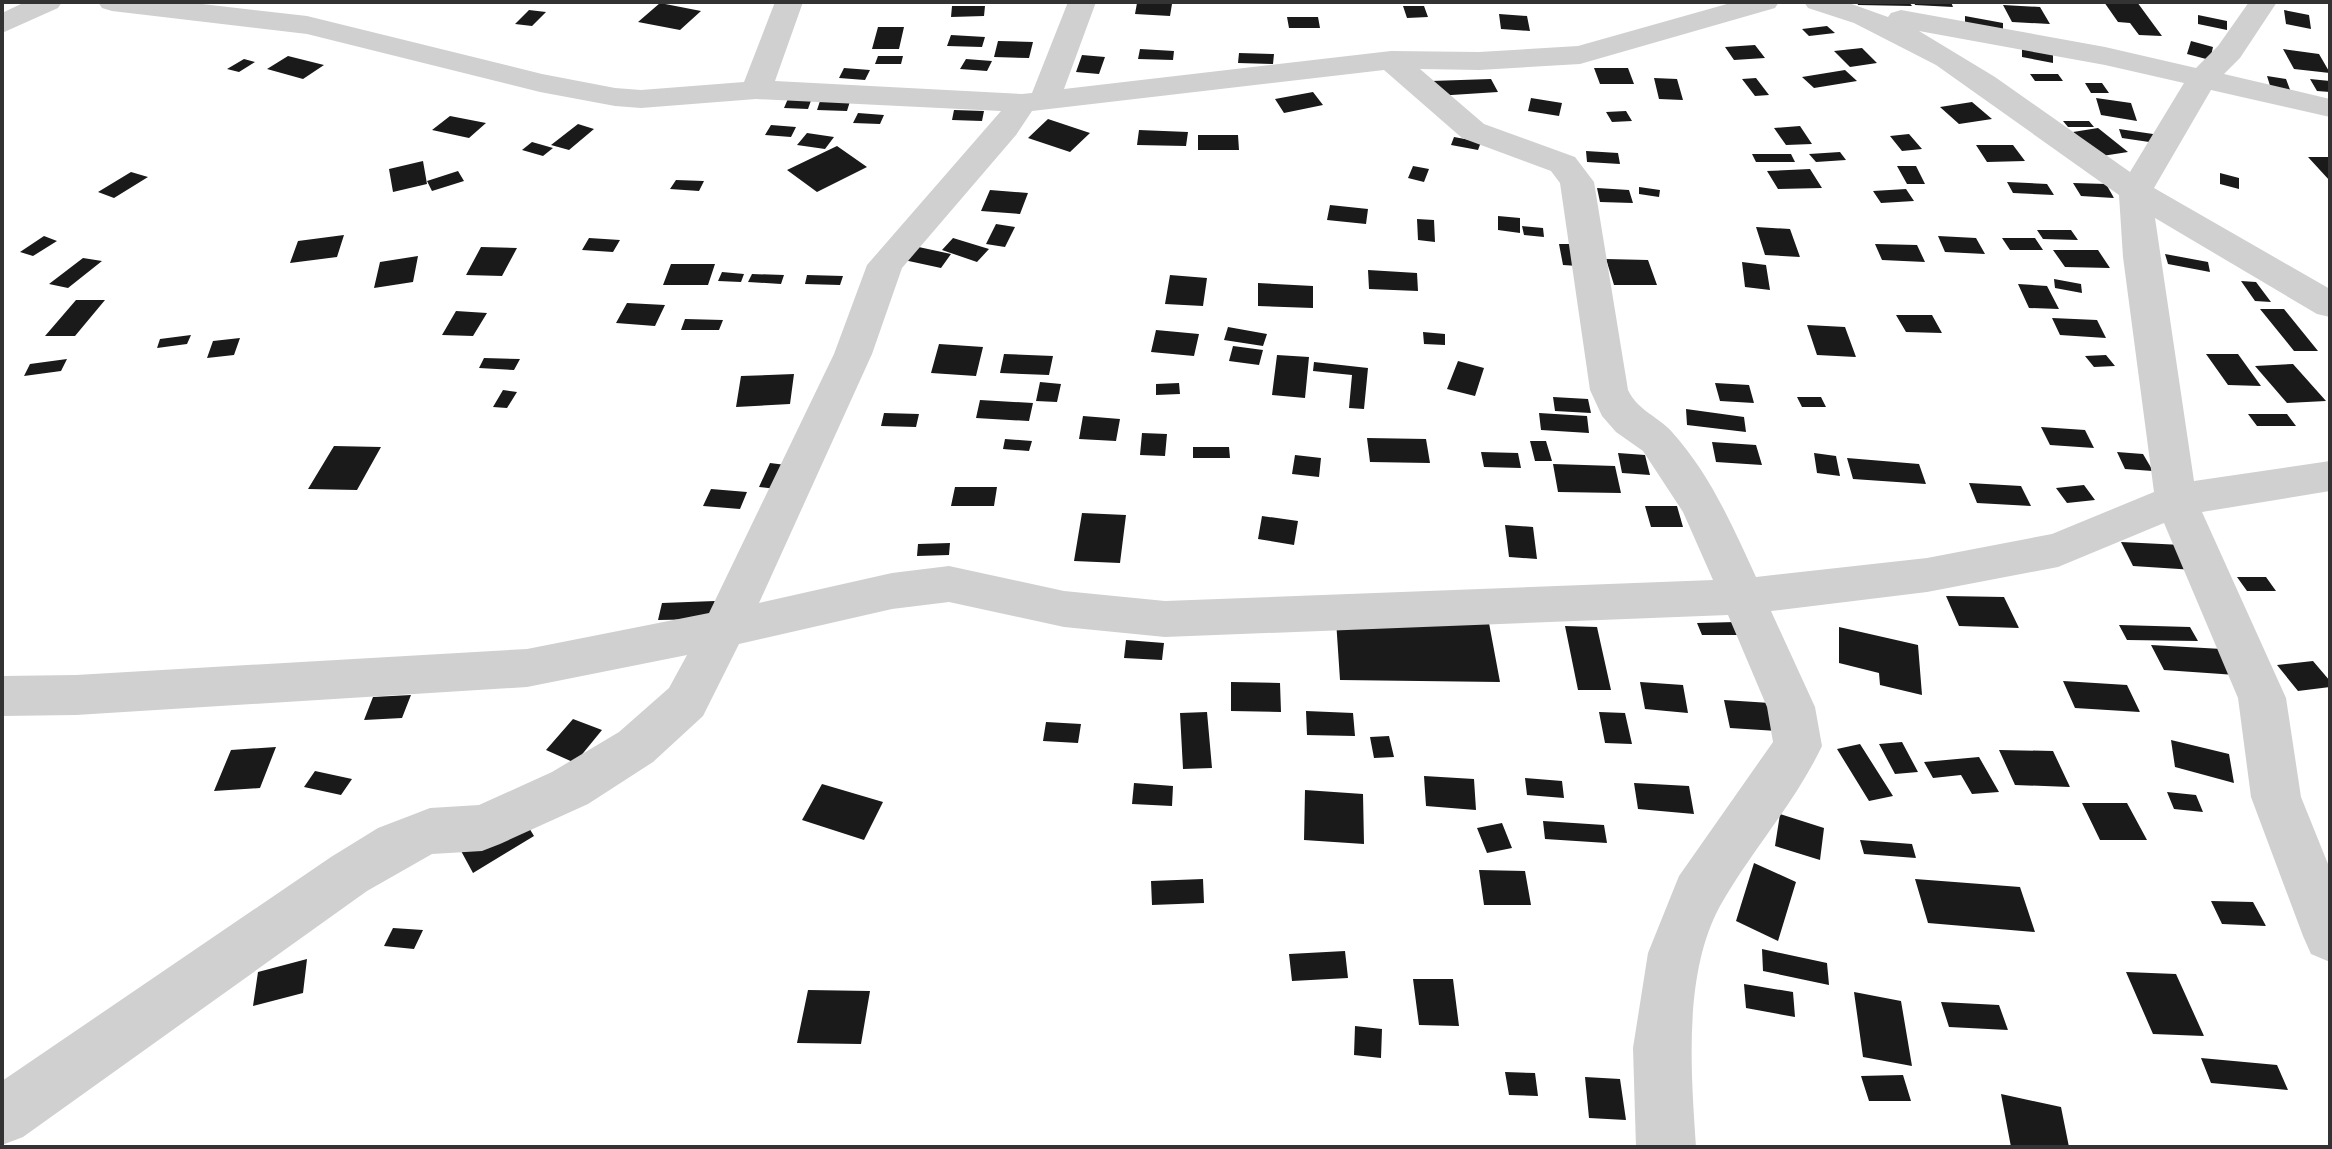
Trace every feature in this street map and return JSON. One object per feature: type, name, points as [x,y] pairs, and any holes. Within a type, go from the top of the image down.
[{"type":"street","points":[[2,24],[48,2]]},
{"type":"street","points":[[112,2],[307,25],[540,83],[615,97],[641,99],[756,90],[1033,102],[1391,60],[1479,61],[1580,55],[1765,2]]},
{"type":"street","points":[[756,90],[789,2]]},
{"type":"street","points":[[2,1116],[261,934],[396,845],[430,831],[482,828],[570,788],[636,747],[686,702],[724,629],[853,354],[885,265],[1005,128],[1033,102],[1082,2]]},
{"type":"street","points":[[1818,2],[1863,14],[1929,23],[2105,56],[2330,108]]},
{"type":"street","points":[[2263,2],[2229,52],[2203,78],[2135,191],[2145,288],[2176,500],[2262,698],[2276,797],[2330,936]]},
{"type":"street","points":[[1863,14],[1910,36],[2005,94],[2135,191],[2330,305]]},
{"type":"street","points":[[1391,60],[1473,131],[1563,164],[1577,182],[1609,390],[1616,406],[1630,422],[1657,441],[1702,506],[1791,707],[1798,746],[1698,894],[1675,953],[1661,1048],[1666,1147]]},
{"type":"street","points":[[2,696],[91,694],[527,668],[724,629],[892,591],[949,584],[1064,609],[1165,619],[1741,597],[1927,575],[2058,550],[2176,500],[2330,476]]},
{"type":"building","points":[[1857,2],[1909,2],[1912,6],[1858,5]]},
{"type":"building","points":[[1914,2],[1951,2],[1953,7],[1915,5]]},
{"type":"building","points":[[2104,2],[2137,2],[2162,36],[2139,35],[2130,23],[2118,22]]},
{"type":"building","points":[[660,3],[701,11],[680,30],[638,22]]},
{"type":"building","points":[[1137,3],[1172,4],[1170,16],[1135,14]]},
{"type":"building","points":[[2003,5],[2040,7],[2050,24],[2012,22]]},
{"type":"building","points":[[952,6],[985,6],[984,16],[951,17]]},
{"type":"building","points":[[1403,6],[1424,6],[1428,17],[1407,18]]},
{"type":"building","points":[[529,10],[546,12],[532,26],[515,24]]},
{"type":"building","points":[[2284,10],[2309,15],[2311,29],[2286,24]]},
{"type":"building","points":[[1499,14],[1527,16],[1530,31],[1501,29]]},
{"type":"building","points":[[2198,15],[2227,21],[2227,30],[2198,24]]},
{"type":"building","points":[[1965,16],[2003,23],[2003,31],[1965,25]]},
{"type":"building","points":[[1287,17],[1318,17],[1320,28],[1289,28]]},
{"type":"building","points":[[1827,26],[1835,33],[1809,36],[1802,29]]},
{"type":"building","points":[[878,27],[904,27],[899,49],[872,49]]},
{"type":"building","points":[[951,35],[985,37],[982,47],[947,46]]},
{"type":"building","points":[[998,41],[1033,42],[1029,58],[994,57]]},
{"type":"building","points":[[2191,41],[2213,47],[2210,60],[2187,54]]},
{"type":"building","points":[[1755,45],[1765,58],[1734,60],[1725,47]]},
{"type":"building","points":[[2022,47],[2053,53],[2053,63],[2022,57]]},
{"type":"building","points":[[1862,48],[1877,63],[1850,67],[1834,51]]},
{"type":"building","points":[[1140,49],[1174,51],[1173,60],[1138,59]]},
{"type":"building","points":[[2283,49],[2319,54],[2330,73],[2294,69]]},
{"type":"building","points":[[1239,53],[1274,54],[1273,64],[1238,63]]},
{"type":"building","points":[[1082,55],[1105,57],[1099,74],[1076,72]]},
{"type":"building","points":[[288,56],[324,65],[303,79],[267,69]]},
{"type":"building","points":[[878,56],[903,56],[901,64],[875,64]]},
{"type":"building","points":[[244,59],[255,62],[239,72],[227,69]]},
{"type":"building","points":[[966,59],[992,61],[987,71],[960,69]]},
{"type":"building","points":[[844,68],[870,70],[865,80],[839,78]]},
{"type":"building","points":[[1594,68],[1628,68],[1634,84],[1600,84]]},
{"type":"building","points":[[1845,70],[1857,81],[1814,88],[1802,77]]},
{"type":"building","points":[[2030,74],[2058,74],[2063,81],[2035,81]]},
{"type":"building","points":[[2267,76],[2286,79],[2292,95],[2272,92]]},
{"type":"building","points":[[1654,78],[1677,79],[1683,100],[1659,99]]},
{"type":"building","points":[[1756,78],[1769,95],[1755,96],[1742,79]]},
{"type":"building","points":[[1491,79],[1498,92],[1436,96],[1431,81]]},
{"type":"building","points":[[2310,79],[2330,81],[2330,92],[2317,91]]},
{"type":"building","points":[[2085,83],[2102,83],[2109,93],[2091,93]]},
{"type":"building","points":[[1313,92],[1323,105],[1284,113],[1275,99]]},
{"type":"building","points":[[790,94],[813,95],[808,109],[784,108]]},
{"type":"building","points":[[821,98],[851,98],[847,111],[817,110]]},
{"type":"building","points":[[1531,98],[1562,103],[1559,116],[1528,111]]},
{"type":"building","points":[[2096,98],[2131,103],[2137,121],[2101,115]]},
{"type":"building","points":[[1972,102],[1992,119],[1959,124],[1940,107]]},
{"type":"building","points":[[954,110],[984,111],[982,121],[952,120]]},
{"type":"building","points":[[1626,111],[1632,121],[1612,122],[1606,112]]},
{"type":"building","points":[[858,113],[884,115],[880,124],[853,123]]},
{"type":"building","points":[[450,116],[486,123],[469,138],[432,130]]},
{"type":"building","points":[[1048,119],[1090,133],[1070,152],[1028,138]]},
{"type":"building","points":[[2063,121],[2089,121],[2094,127],[2068,127]]},
{"type":"building","points":[[578,124],[594,129],[569,150],[551,145]]},
{"type":"building","points":[[771,125],[796,127],[791,137],[765,135]]},
{"type":"building","points":[[1800,126],[1812,144],[1786,145],[1774,128]]},
{"type":"building","points":[[2098,128],[2128,152],[2102,156],[2073,132]]},
{"type":"building","points":[[2119,129],[2153,134],[2156,143],[2122,138]]},
{"type":"building","points":[[1139,130],[1188,132],[1186,146],[1137,145]]},
{"type":"building","points":[[807,133],[834,137],[825,149],[797,145]]},
{"type":"building","points":[[1909,134],[1922,149],[1902,151],[1890,136]]},
{"type":"building","points":[[1198,135],[1238,135],[1239,150],[1198,150]]},
{"type":"building","points":[[1454,137],[1481,142],[1478,150],[1451,145]]},
{"type":"building","points":[[532,142],[553,148],[543,156],[522,150]]},
{"type":"building","points":[[1976,145],[2013,145],[2025,161],[1987,162]]},
{"type":"building","points":[[837,146],[867,167],[817,192],[787,170]]},
{"type":"building","points":[[1586,151],[1618,153],[1620,164],[1587,162]]},
{"type":"building","points":[[1840,152],[1846,160],[1816,162],[1809,154]]},
{"type":"building","points":[[1752,154],[1791,154],[1795,162],[1756,162]]},
{"type":"building","points":[[2308,157],[2330,157],[2330,181]]},
{"type":"building","points":[[423,161],[427,184],[393,192],[389,169]]},
{"type":"building","points":[[1413,166],[1429,169],[1424,182],[1408,178]]},
{"type":"building","points":[[1897,166],[1916,166],[1925,184],[1907,184]]},
{"type":"building","points":[[1810,169],[1822,188],[1778,189],[1767,171]]},
{"type":"building","points":[[458,171],[464,181],[432,191],[427,181]]},
{"type":"building","points":[[131,172],[148,177],[114,198],[98,192]]},
{"type":"building","points":[[2220,173],[2239,178],[2239,189],[2220,184]]},
{"type":"building","points":[[676,180],[704,181],[699,191],[670,189]]},
{"type":"building","points":[[2007,182],[2047,184],[2054,195],[2013,193]]},
{"type":"building","points":[[2073,183],[2106,184],[2114,198],[2081,196]]},
{"type":"building","points":[[1639,187],[1660,190],[1659,197],[1639,194]]},
{"type":"building","points":[[1597,188],[1629,190],[1633,203],[1600,202]]},
{"type":"building","points":[[1906,189],[1914,201],[1881,203],[1873,191]]},
{"type":"building","points":[[990,190],[1028,193],[1020,214],[981,211]]},
{"type":"building","points":[[1330,205],[1368,209],[1366,224],[1327,220]]},
{"type":"building","points":[[1498,216],[1520,218],[1520,233],[1498,230]]},
{"type":"building","points":[[1417,219],[1434,220],[1435,242],[1418,240]]},
{"type":"building","points":[[996,224],[1015,227],[1005,247],[986,244]]},
{"type":"building","points":[[1522,226],[1543,228],[1544,237],[1524,235]]},
{"type":"building","points":[[1756,227],[1790,229],[1800,257],[1765,255]]},
{"type":"building","points":[[2037,230],[2071,230],[2078,240],[2043,239]]},
{"type":"building","points":[[344,235],[337,257],[290,263],[298,241]]},
{"type":"building","points":[[44,236],[57,241],[33,256],[20,252]]},
{"type":"building","points":[[1938,236],[1976,238],[1985,254],[1945,252]]},
{"type":"building","points":[[589,238],[620,240],[613,252],[582,250]]},
{"type":"building","points":[[953,238],[989,249],[977,262],[942,250]]},
{"type":"building","points":[[2002,238],[2035,238],[2043,250],[2010,250]]},
{"type":"building","points":[[1559,244],[1574,244],[1578,266],[1563,265]]},
{"type":"building","points":[[1875,244],[1917,245],[1925,262],[1882,260]]},
{"type":"building","points":[[914,246],[951,254],[941,268],[904,260]]},
{"type":"building","points":[[481,247],[517,248],[502,276],[466,275]]},
{"type":"building","points":[[2053,250],[2098,250],[2110,268],[2065,267]]},
{"type":"building","points":[[2165,254],[2208,262],[2210,272],[2168,264]]},
{"type":"building","points":[[418,256],[413,282],[374,288],[380,262]]},
{"type":"building","points":[[83,258],[102,261],[68,288],[49,284]]},
{"type":"building","points":[[1606,259],[1648,260],[1657,285],[1614,285]]},
{"type":"building","points":[[1742,262],[1766,265],[1770,290],[1745,287]]},
{"type":"building","points":[[671,264],[715,264],[708,285],[663,285]]},
{"type":"building","points":[[1368,270],[1417,273],[1418,291],[1369,289]]},
{"type":"building","points":[[722,272],[744,274],[741,282],[718,281]]},
{"type":"building","points":[[752,274],[784,275],[781,284],[748,282]]},
{"type":"building","points":[[807,275],[843,276],[840,285],[805,284]]},
{"type":"building","points":[[1170,275],[1207,278],[1203,306],[1165,304]]},
{"type":"building","points":[[2054,279],[2081,284],[2082,293],[2055,288]]},
{"type":"building","points":[[2241,281],[2256,282],[2271,302],[2255,301]]},
{"type":"building","points":[[1258,283],[1313,286],[1313,308],[1258,306]]},
{"type":"building","points":[[2018,284],[2047,286],[2059,309],[2029,308]]},
{"type":"building","points":[[76,300],[105,300],[75,336],[45,336]]},
{"type":"building","points":[[627,303],[665,305],[655,326],[616,323]]},
{"type":"building","points":[[2260,309],[2284,309],[2318,351],[2294,351]]},
{"type":"building","points":[[456,311],[487,313],[473,336],[442,335]]},
{"type":"building","points":[[1896,315],[1932,315],[1942,333],[1906,332]]},
{"type":"building","points":[[2052,318],[2097,320],[2106,338],[2060,335]]},
{"type":"building","points":[[685,319],[723,320],[719,330],[681,330]]},
{"type":"building","points":[[1807,325],[1845,327],[1856,357],[1817,355]]},
{"type":"building","points":[[1228,327],[1267,334],[1263,346],[1224,340]]},
{"type":"building","points":[[1156,330],[1199,334],[1194,356],[1151,352]]},
{"type":"building","points":[[1423,332],[1445,334],[1445,345],[1424,344]]},
{"type":"building","points":[[191,335],[187,344],[157,348],[160,339]]},
{"type":"building","points":[[240,338],[234,355],[207,358],[213,341]]},
{"type":"building","points":[[939,344],[983,347],[976,376],[931,373]]},
{"type":"building","points":[[1233,346],[1263,350],[1259,365],[1229,361]]},
{"type":"building","points":[[1004,354],[1053,356],[1049,375],[1000,373]]},
{"type":"building","points":[[2206,354],[2238,354],[2261,386],[2228,385]]},
{"type":"building","points":[[1277,355],[1309,357],[1305,398],[1272,395]]},
{"type":"building","points":[[2106,355],[2115,366],[2094,367],[2085,356]]},
{"type":"building","points":[[484,358],[520,359],[514,370],[479,368]]},
{"type":"building","points":[[67,359],[61,371],[24,376],[30,364]]},
{"type":"building","points":[[1458,361],[1484,368],[1475,396],[1447,389]]},
{"type":"building","points":[[1314,362],[1368,368],[1364,409],[1349,408],[1352,375],[1313,371]]},
{"type":"building","points":[[2293,364],[2326,401],[2287,403],[2255,366]]},
{"type":"building","points":[[794,374],[790,404],[736,407],[741,376]]},
{"type":"building","points":[[1040,382],[1061,384],[1057,402],[1036,401]]},
{"type":"building","points":[[1179,383],[1180,394],[1156,395],[1156,384]]},
{"type":"building","points":[[1715,383],[1749,385],[1754,403],[1720,401]]},
{"type":"building","points":[[503,390],[517,392],[507,408],[493,407]]},
{"type":"building","points":[[1553,397],[1588,399],[1591,413],[1555,411]]},
{"type":"building","points":[[1797,397],[1821,397],[1826,407],[1802,407]]},
{"type":"building","points":[[980,400],[1033,403],[1029,421],[976,418]]},
{"type":"building","points":[[1686,409],[1744,417],[1746,432],[1687,425]]},
{"type":"building","points":[[884,413],[919,414],[916,427],[881,426]]},
{"type":"building","points":[[1539,413],[1587,416],[1589,433],[1541,430]]},
{"type":"building","points":[[2248,414],[2287,414],[2296,426],[2257,426]]},
{"type":"building","points":[[1083,416],[1120,419],[1116,441],[1079,439]]},
{"type":"building","points":[[2041,427],[2085,430],[2094,448],[2050,445]]},
{"type":"building","points":[[1142,433],[1167,434],[1165,456],[1140,455]]},
{"type":"building","points":[[1367,438],[1426,439],[1430,463],[1370,462]]},
{"type":"building","points":[[1005,439],[1032,441],[1029,451],[1003,449]]},
{"type":"building","points":[[1530,441],[1546,441],[1552,461],[1535,461]]},
{"type":"building","points":[[1712,442],[1756,445],[1762,465],[1716,462]]},
{"type":"building","points":[[334,446],[381,447],[357,490],[308,489]]},
{"type":"building","points":[[1193,447],[1229,447],[1230,458],[1193,458]]},
{"type":"building","points":[[1481,452],[1518,453],[1521,468],[1484,467]]},
{"type":"building","points":[[2117,452],[2143,454],[2153,471],[2125,469]]},
{"type":"building","points":[[1618,453],[1645,455],[1650,475],[1622,473]]},
{"type":"building","points":[[1814,453],[1836,456],[1840,476],[1817,473]]},
{"type":"building","points":[[1295,455],[1321,458],[1319,477],[1292,474]]},
{"type":"building","points":[[1847,458],[1919,464],[1926,484],[1853,479]]},
{"type":"building","points":[[770,463],[786,465],[776,489],[759,487]]},
{"type":"building","points":[[1553,464],[1615,466],[1621,493],[1558,492]]},
{"type":"building","points":[[1969,483],[2021,486],[2031,506],[1977,503]]},
{"type":"building","points":[[2084,485],[2095,500],[2067,503],[2056,488]]},
{"type":"building","points":[[955,487],[997,487],[994,506],[951,506]]},
{"type":"building","points":[[711,489],[747,492],[740,509],[703,506]]},
{"type":"building","points":[[1645,506],[1677,506],[1683,527],[1651,527]]},
{"type":"building","points":[[1082,513],[1126,515],[1120,563],[1074,561]]},
{"type":"building","points":[[1262,516],[1298,521],[1294,545],[1258,539]]},
{"type":"building","points":[[1505,525],[1533,527],[1537,559],[1509,557]]},
{"type":"building","points":[[2121,542],[2182,545],[2195,570],[2133,566]]},
{"type":"building","points":[[950,543],[949,555],[917,556],[918,544]]},
{"type":"building","points":[[2237,577],[2266,577],[2276,591],[2247,591]]},
{"type":"building","points":[[1946,596],[2004,597],[2019,628],[1959,626]]},
{"type":"building","points":[[715,601],[710,619],[658,620],[662,603]]},
{"type":"building","points":[[1336,620],[1489,623],[1500,682],[1340,680]]},
{"type":"building","points":[[1736,622],[1740,635],[1702,635],[1697,623]]},
{"type":"building","points":[[2119,625],[2190,627],[2198,641],[2127,640]]},
{"type":"building","points":[[1565,626],[1597,627],[1611,690],[1578,690]]},
{"type":"building","points":[[1839,627],[1918,645],[1922,695],[1880,685],[1879,673],[1839,663]]},
{"type":"building","points":[[1126,640],[1164,643],[1162,660],[1124,658]]},
{"type":"building","points":[[2151,645],[2222,649],[2236,675],[2164,670]]},
{"type":"building","points":[[2313,661],[2330,681],[2330,687],[2298,691],[2277,665]]},
{"type":"building","points":[[2063,681],[2127,685],[2140,712],[2075,708]]},
{"type":"building","points":[[1231,682],[1280,683],[1281,712],[1231,711]]},
{"type":"building","points":[[1640,682],[1683,685],[1688,713],[1645,709]]},
{"type":"building","points":[[411,695],[402,718],[364,720],[373,697]]},
{"type":"building","points":[[1724,700],[1770,703],[1777,731],[1730,728]]},
{"type":"building","points":[[1306,711],[1353,713],[1355,736],[1307,735]]},
{"type":"building","points":[[1207,712],[1212,768],[1183,769],[1180,713]]},
{"type":"building","points":[[1599,712],[1625,713],[1632,744],[1605,743]]},
{"type":"building","points":[[573,719],[602,730],[575,763],[546,750]]},
{"type":"building","points":[[1046,722],[1081,724],[1078,743],[1043,741]]},
{"type":"building","points":[[1389,736],[1394,757],[1374,758],[1370,737]]},
{"type":"building","points":[[2171,740],[2229,754],[2234,783],[2175,767]]},
{"type":"building","points":[[1902,742],[1918,772],[1895,774],[1879,744]]},
{"type":"building","points":[[1860,744],[1893,796],[1869,801],[1837,749]]},
{"type":"building","points":[[276,747],[260,788],[214,791],[231,750]]},
{"type":"building","points":[[1999,750],[2053,751],[2070,787],[2015,785]]},
{"type":"building","points":[[1979,757],[1999,792],[1972,794],[1961,775],[1933,778],[1924,762]]},
{"type":"building","points":[[315,771],[352,779],[341,795],[304,787]]},
{"type":"building","points":[[1424,776],[1474,779],[1476,810],[1426,806]]},
{"type":"building","points":[[1525,778],[1562,781],[1564,798],[1527,795]]},
{"type":"building","points":[[1134,783],[1173,786],[1172,806],[1132,804]]},
{"type":"building","points":[[1634,783],[1689,786],[1694,814],[1638,809]]},
{"type":"building","points":[[822,784],[883,802],[864,840],[802,820]]},
{"type":"building","points":[[1305,790],[1363,794],[1364,844],[1304,840]]},
{"type":"building","points":[[2167,792],[2196,795],[2203,812],[2174,809]]},
{"type":"building","points":[[2082,803],[2127,803],[2147,840],[2100,840]]},
{"type":"building","points":[[520,813],[534,836],[473,873],[460,849]]},
{"type":"building","points":[[1780,814],[1824,828],[1820,860],[1775,846]]},
{"type":"building","points":[[1543,821],[1604,825],[1607,843],[1545,839]]},
{"type":"building","points":[[1502,823],[1512,848],[1487,853],[1477,828]]},
{"type":"building","points":[[1860,840],[1912,844],[1916,858],[1864,854]]},
{"type":"building","points":[[1754,863],[1796,882],[1778,941],[1736,921]]},
{"type":"building","points":[[1479,870],[1525,871],[1531,905],[1484,905]]},
{"type":"building","points":[[1203,879],[1204,903],[1152,905],[1151,881]]},
{"type":"building","points":[[1915,879],[2020,887],[2035,932],[1928,923]]},
{"type":"building","points":[[2211,901],[2253,902],[2266,926],[2222,924]]},
{"type":"building","points":[[393,928],[423,930],[414,949],[384,946]]},
{"type":"building","points":[[1762,949],[1827,963],[1829,985],[1763,971]]},
{"type":"building","points":[[1345,951],[1348,978],[1292,981],[1289,954]]},
{"type":"building","points":[[307,959],[303,993],[253,1006],[258,972]]},
{"type":"building","points":[[2126,972],[2176,974],[2204,1036],[2153,1034]]},
{"type":"building","points":[[1413,979],[1453,979],[1459,1026],[1419,1025]]},
{"type":"building","points":[[1744,984],[1793,992],[1795,1017],[1746,1008]]},
{"type":"building","points":[[808,990],[870,991],[861,1044],[797,1043]]},
{"type":"building","points":[[1854,992],[1901,1001],[1912,1066],[1863,1057]]},
{"type":"building","points":[[1941,1002],[1999,1005],[2008,1030],[1949,1027]]},
{"type":"building","points":[[1355,1026],[1382,1029],[1381,1058],[1354,1055]]},
{"type":"building","points":[[2201,1058],[2277,1065],[2288,1090],[2211,1083]]},
{"type":"building","points":[[1505,1072],[1535,1073],[1538,1096],[1509,1095]]},
{"type":"building","points":[[1903,1075],[1911,1101],[1869,1101],[1861,1076]]},
{"type":"building","points":[[1585,1077],[1620,1079],[1626,1120],[1589,1118]]},
{"type":"building","points":[[2001,1094],[2061,1107],[2069,1147],[2011,1147]]}]
